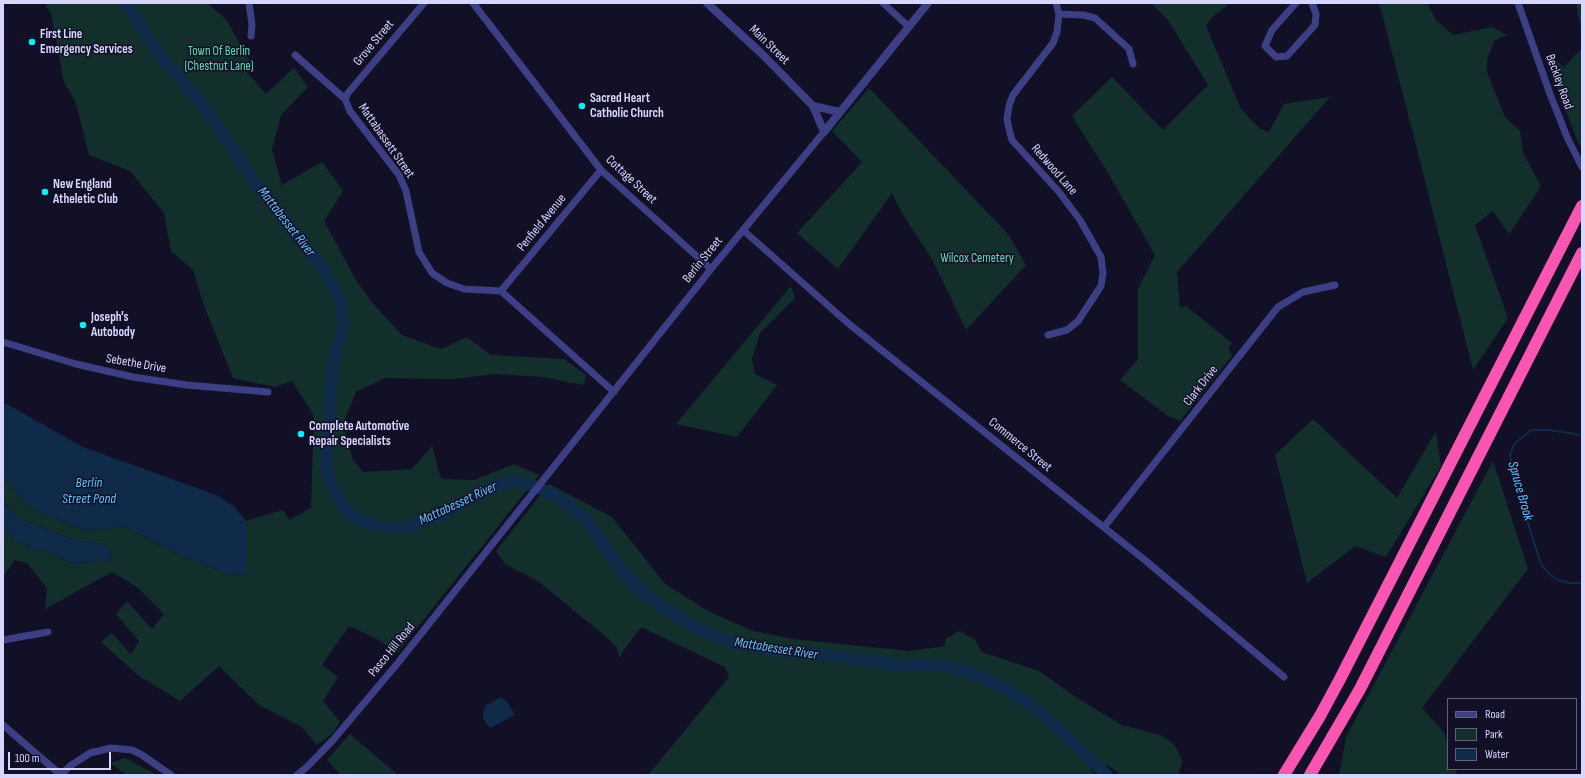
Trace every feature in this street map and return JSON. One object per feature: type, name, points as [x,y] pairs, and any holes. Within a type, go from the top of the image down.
[{"type":"highway","points":[[1284,775],[1320,716],[1340,679],[1582,206]]},
{"type":"highway","points":[[1310,775],[1360,689],[1582,253]]},
{"type":"street","points":[[250,3],[252,25],[251,36]]},
{"type":"street","name":"Grove Street","points":[[345,99],[348,93],[424,3]]},
{"type":"street","name":"Cottage Street","points":[[473,3],[601,170],[711,269]]},
{"type":"street","name":"Main Street","points":[[707,3],[762,54],[813,106],[824,132]]},
{"type":"street","points":[[883,3],[909,27]]},
{"type":"street","name":"Berlin Street","points":[[500,534],[711,269],[928,3]]},
{"type":"street","name":"Redwood Lane","points":[[1048,335],[1066,330],[1078,321],[1101,286],[1103,273],[1102,258],[1080,220],[1059,192],[1012,140],[1009,129],[1009,106],[1013,95],[1053,44],[1057,32],[1059,14],[1056,3]]},
{"type":"street","points":[[1296,3],[1272,30],[1266,46],[1276,57],[1287,56],[1315,25],[1316,14],[1312,3]]},
{"type":"street","name":"Beckley Road","points":[[1518,3],[1550,94],[1567,137],[1581,166]]},
{"type":"street","points":[[1059,14],[1083,15],[1095,18],[1129,49],[1133,64]]},
{"type":"street","name":"Mattabassett Street","points":[[294,55],[345,99],[350,111],[399,175],[406,191],[417,247],[427,267],[440,279],[456,287],[464,289],[501,291]]},
{"type":"street","points":[[813,106],[840,112]]},
{"type":"street","name":"Penfield Avenue","points":[[501,291],[601,170]]},
{"type":"street","name":"Commerce Street","points":[[743,230],[849,324],[1188,595],[1284,677]]},
{"type":"street","name":"Clark Drive","points":[[1104,527],[1278,307],[1303,292],[1334,285]]},
{"type":"street","points":[[501,291],[614,392]]},
{"type":"street","name":"Sebethe Drive","points":[[3,342],[76,364],[133,377],[181,384],[268,392]]},
{"type":"street","name":"Pasco Hill Road","points":[[297,775],[321,754],[345,727],[500,534]]},
{"type":"street","points":[[3,640],[48,632]]},
{"type":"street","points":[[3,725],[61,775],[74,763],[90,753],[100,749],[111,748],[132,750],[171,775]]},
{"type":"green space","name":"Town Of Berlin (Chestnut Lane)","points":[[44,3],[207,3],[226,19],[252,65],[246,71],[266,94],[294,68],[308,87],[281,115],[272,149],[282,185],[322,162],[343,191],[324,221],[357,282],[375,306],[402,335],[441,349],[467,337],[491,355],[564,359],[586,375],[584,385],[542,377],[496,374],[453,379],[385,378],[356,392],[343,424],[353,460],[363,472],[412,469],[432,446],[441,479],[474,480],[514,464],[539,475],[397,653],[377,639],[349,626],[322,665],[338,677],[323,701],[340,722],[332,734],[317,745],[302,727],[259,705],[219,666],[180,701],[139,676],[101,642],[112,633],[131,655],[139,641],[116,614],[127,601],[152,629],[164,614],[138,588],[112,572],[45,609],[47,588],[27,563],[15,560],[3,576],[3,530],[10,532],[12,540],[25,543],[28,547],[37,550],[50,552],[68,562],[86,563],[108,560],[112,553],[104,544],[74,540],[16,517],[3,502],[3,475],[30,507],[83,530],[126,527],[171,551],[230,575],[246,573],[246,521],[283,510],[289,520],[311,508],[314,416],[292,381],[275,387],[233,378],[203,303],[193,270],[171,251],[164,213],[130,171],[89,155],[76,103],[64,82],[51,13]]},
{"type":"green space","points":[[1151,3],[1231,3],[1212,17],[1206,26],[1241,109],[1260,129],[1269,132],[1284,104],[1330,97],[1177,272],[1180,308],[1186,306],[1232,343],[1229,348],[1232,356],[1180,421],[1168,416],[1120,380],[1138,359],[1138,289],[1155,255],[1108,173],[1072,116],[1112,77],[1163,130],[1208,85],[1168,20]]},
{"type":"green space","points":[[1379,3],[1427,3],[1436,20],[1453,35],[1492,27],[1507,35],[1494,41],[1487,60],[1487,72],[1505,117],[1520,131],[1523,153],[1541,186],[1509,234],[1493,211],[1475,225],[1508,318],[1473,370],[1406,106]]},
{"type":"green space","points":[[1576,3],[1582,3],[1582,34]]},
{"type":"green space","points":[[1582,48],[1582,147],[1578,142],[1546,60],[1548,54],[1564,67]]},
{"type":"green space","name":"Wilcox Cemetery","points":[[869,88],[1008,234],[1026,265],[966,330],[933,261],[902,213],[892,193],[838,269],[797,233],[862,162],[832,131]]},
{"type":"green space","points":[[791,286],[795,298],[760,333],[752,359],[755,374],[777,385],[737,437],[676,424]]},
{"type":"green space","points":[[1313,419],[1397,498],[1436,431],[1441,466],[1386,557],[1355,546],[1307,583],[1275,455]]},
{"type":"green space","points":[[1493,461],[1528,569],[1422,708],[1444,732],[1447,741],[1447,770],[1455,770],[1457,775],[1339,775],[1346,737]]},
{"type":"green space","points":[[549,484],[612,517],[665,584],[710,612],[753,631],[793,639],[909,651],[945,646],[945,639],[960,631],[975,640],[982,652],[1039,671],[1077,698],[1122,725],[1160,735],[1174,744],[1183,762],[1178,773],[1187,775],[1121,775],[1108,765],[1090,769],[1096,775],[648,775],[729,677],[725,667],[641,627],[623,651],[620,658],[617,648],[605,636],[539,582],[505,564],[496,551]]},
{"type":"green space","points":[[350,734],[398,775],[341,775],[327,760]]},
{"type":"green space","points":[[125,758],[157,775],[127,775],[110,763]]},
{"type":"water","name":"Berlin Street Pond","points":[[3,402],[83,447],[216,495],[234,506],[246,521],[246,573],[230,575],[171,551],[126,527],[83,530],[30,507],[3,475]]},
{"type":"water","points":[[3,502],[16,517],[74,540],[104,544],[112,553],[108,560],[86,563],[68,562],[50,552],[37,550],[28,547],[25,543],[12,540],[10,532],[3,530]]},
{"type":"water","points":[[501,697],[507,702],[515,715],[490,728],[483,719],[483,712],[486,705]]},
{"type":"waterway","name":"Mattabesset River","points":[[125,3],[164,60],[206,109],[256,184],[323,269],[339,297],[343,324],[332,370],[326,460],[328,475],[332,486],[340,501],[351,515],[376,526],[396,528],[410,526],[440,515],[499,484],[516,482],[535,486],[562,500],[585,519],[623,572],[641,591],[668,611],[702,631],[727,641],[763,649],[844,657],[897,665],[946,666],[970,672],[1002,687],[1030,704],[1056,726],[1107,775]]},
{"type":"waterway","name":"Spruce Brook","points":[[1582,435],[1549,430],[1531,430],[1514,444],[1510,455],[1529,527],[1541,564],[1549,574],[1558,580],[1569,583],[1582,583]]},
{"type":"place","name":"First Line Emergency Services","points":[[32,42]]},
{"type":"place","name":"Sacred Heart Catholic Church","points":[[582,106]]},
{"type":"place","name":"New England Atheletic Club","points":[[45,192]]},
{"type":"place","name":"Joseph's Autobody","points":[[83,325]]},
{"type":"place","name":"Complete Automotive Repair Specialists","points":[[301,434]]}]
